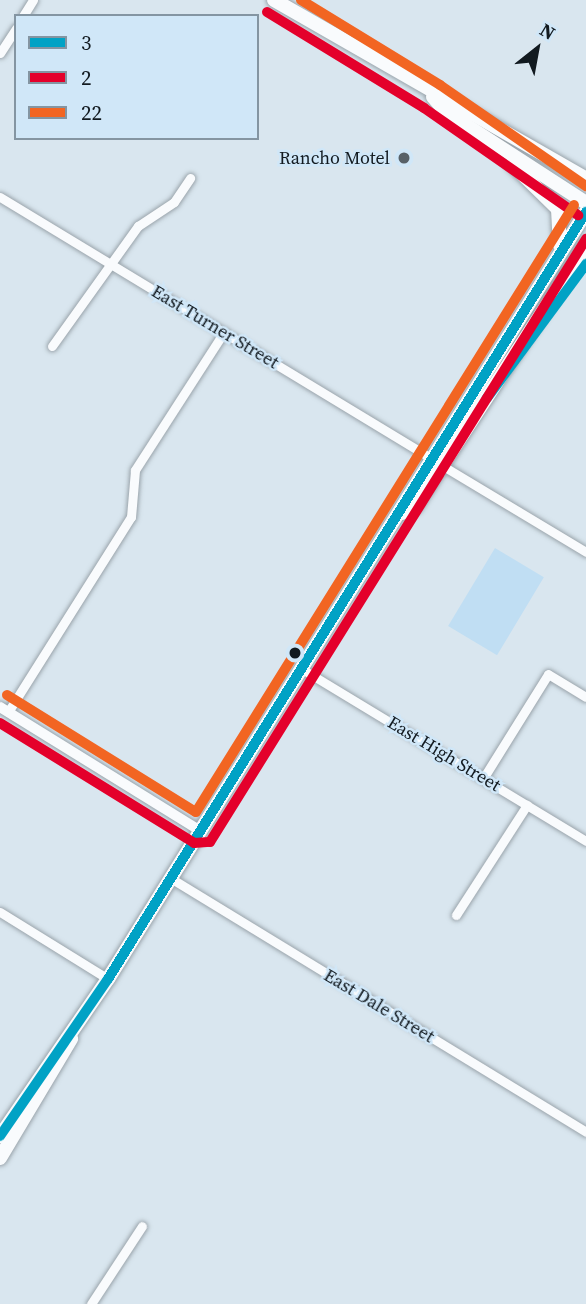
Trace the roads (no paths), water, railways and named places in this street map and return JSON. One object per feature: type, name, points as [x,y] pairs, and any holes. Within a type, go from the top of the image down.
[{"type":"main road","points":[[274,0],[433,97],[500,146],[586,203]]},
{"type":"main road","points":[[433,97],[471,110],[586,179]]},
{"type":"main road","points":[[500,146],[558,209],[564,232],[556,256]]},
{"type":"main road","points":[[563,164],[586,162]]},
{"type":"main road","points":[[409,510],[403,499],[586,212]]},
{"type":"main road","points":[[0,1136],[108,979],[302,669],[409,510],[443,466],[586,246]]},
{"type":"main road","points":[[499,379],[526,351],[586,264]]},
{"type":"main road","points":[[443,466],[442,452],[466,412],[464,401]]},
{"type":"main road","points":[[0,1158],[74,1030]]},
{"type":"street","points":[[0,53],[14,31]]},
{"type":"street","points":[[52,346],[141,222],[178,197],[190,178]]},
{"type":"street","name":"East Turner Street","points":[[0,197],[429,457]]},
{"type":"street","points":[[201,831],[4,709],[131,517],[135,470],[224,332]]},
{"type":"street","points":[[443,466],[586,552]]},
{"type":"street","name":"East High Street","points":[[302,669],[586,841]]},
{"type":"street","points":[[484,777],[548,674],[586,698]]},
{"type":"street","points":[[456,915],[527,805]]},
{"type":"street","name":"East Dale Street","points":[[172,879],[586,1132]]},
{"type":"street","points":[[0,912],[108,979]]},
{"type":"street","points":[[91,1304],[142,1226]]},
{"type":"place","name":"Rancho Motel","points":[[404,158]]}]
